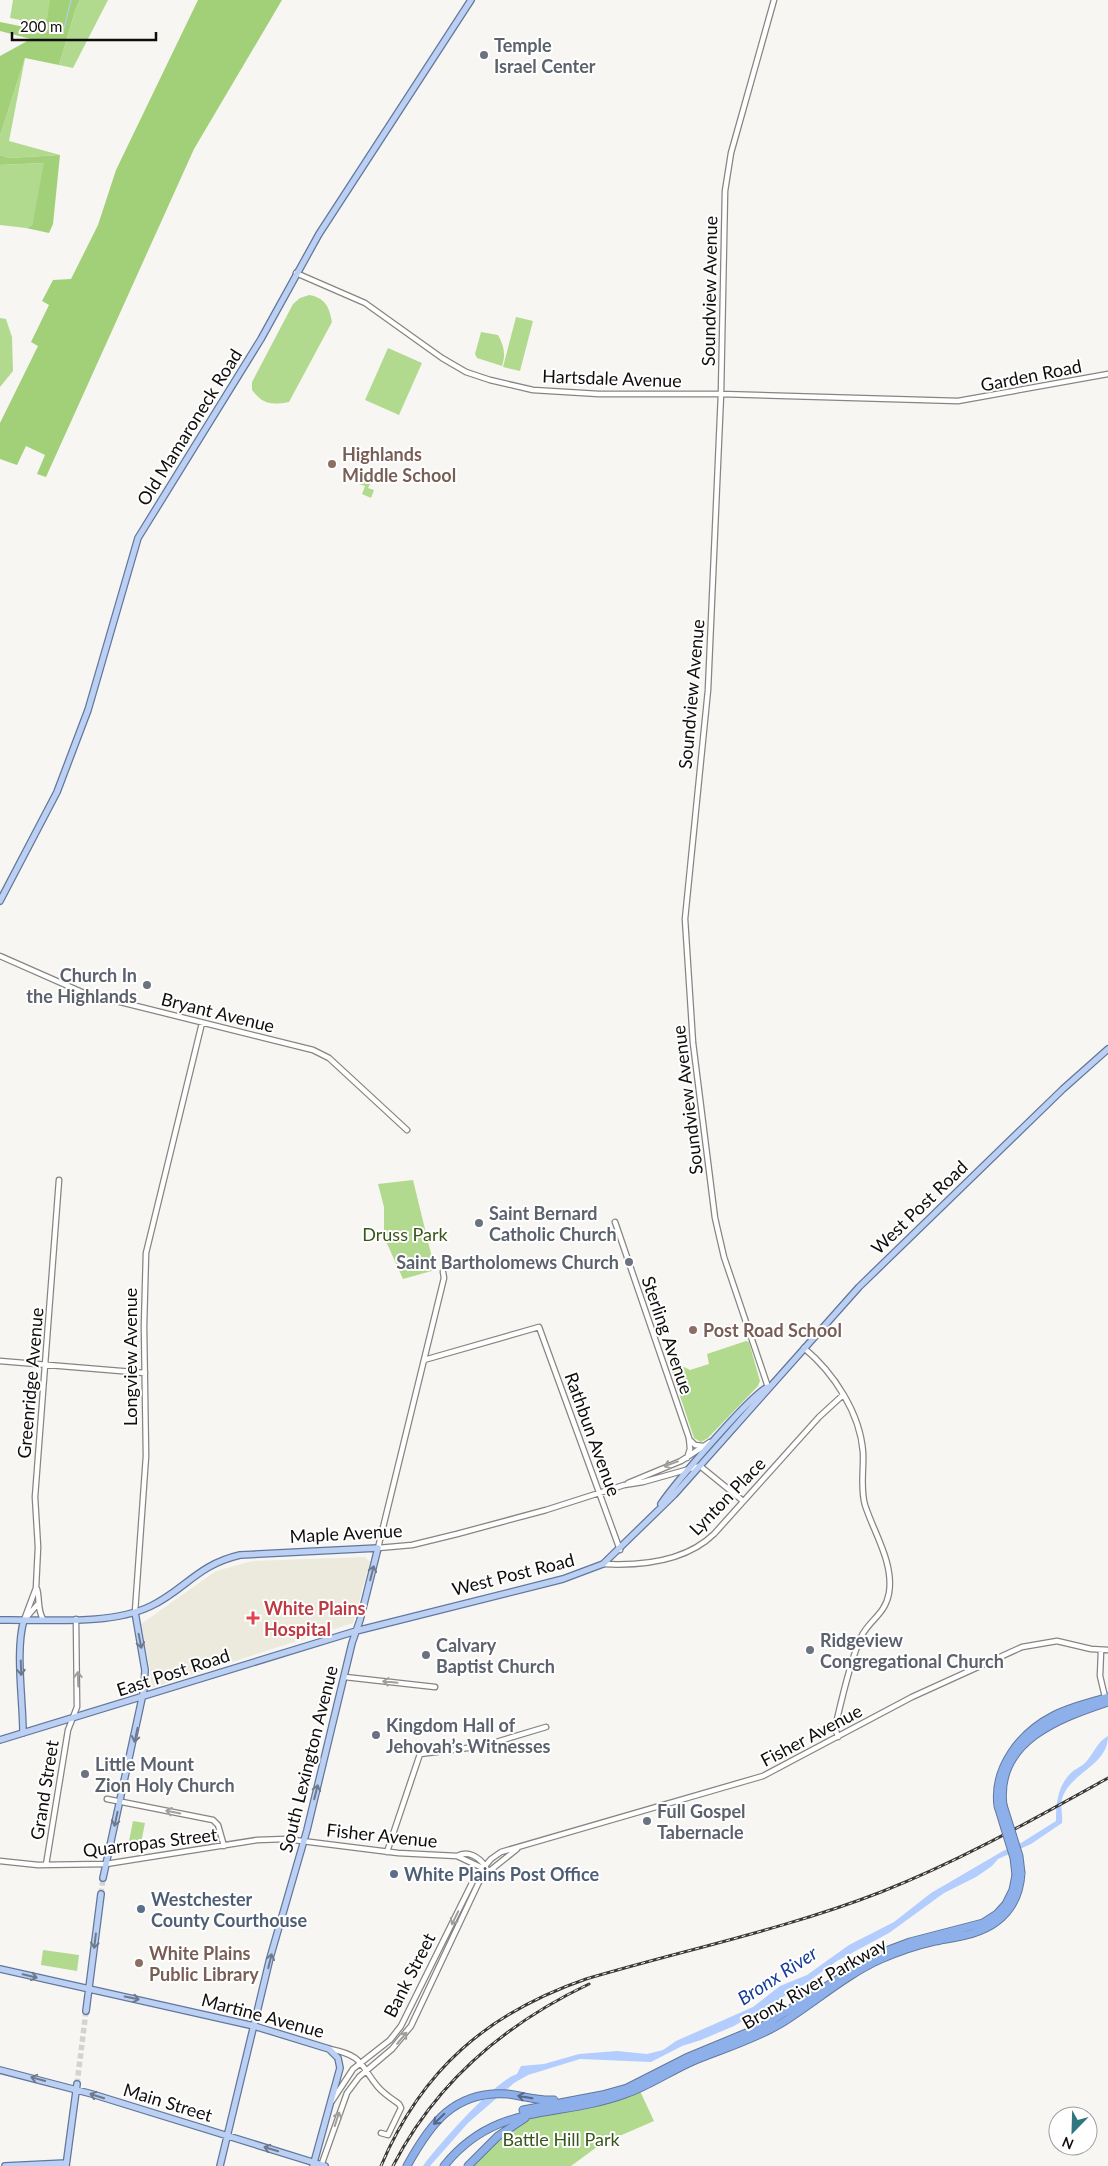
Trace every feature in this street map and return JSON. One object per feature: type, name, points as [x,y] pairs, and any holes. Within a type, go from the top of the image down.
[{"type":"highway","name":"Bronx River Parkway","points":[[444,2166],[462,2147],[490,2127],[520,2116],[608,2100],[632,2092],[693,2061],[770,2029],[884,1957],[916,1946],[986,1928],[997,1921],[1012,1905],[1019,1889],[1018,1874],[997,1789],[1001,1772],[1009,1756],[1025,1737],[1052,1716],[1107,1699]]},
{"type":"highway","name":"Bronx River Parkway","points":[[438,2166],[466,2138],[496,2120],[527,2109],[627,2088],[686,2058],[756,2030],[878,1954],[910,1942],[972,1927],[987,1921],[1006,1904],[1018,1874]]},
{"type":"highway","points":[[407,2166],[425,2134],[437,2120],[458,2104],[480,2096],[508,2094],[546,2100],[577,2100]]},
{"type":"highway","points":[[468,2166],[512,2125],[548,2111]]},
{"type":"main road","name":"Old Mamaroneck Road","points":[[0,901],[57,792],[88,710],[138,538],[261,339],[296,273],[471,0]]},
{"type":"main road","name":"West Post Road","points":[[657,1510],[674,1495],[763,1396],[768,1387],[882,1263],[1056,1095],[1108,1049]]},
{"type":"main road","name":"West Post Road","points":[[356,1631],[564,1579],[603,1564],[620,1550],[657,1510],[689,1469],[762,1389],[768,1387]]},
{"type":"main road","name":"Maple Avenue","points":[[0,1620],[107,1618],[135,1612],[157,1603],[205,1568],[233,1556],[255,1553],[378,1548]]},
{"type":"main road","name":"South Lexington Avenue","points":[[220,2166],[277,1933],[304,1840],[378,1548]]},
{"type":"main road","name":"Longview Avenue","points":[[103,1878],[143,1697],[145,1670],[135,1612]]},
{"type":"main road","points":[[23,1733],[21,1632],[24,1620]]},
{"type":"main road","name":"East Post Road","points":[[0,1740],[356,1631]]},
{"type":"main road","points":[[86,2011],[101,1894]]},
{"type":"main road","name":"Martine Avenue","points":[[0,1970],[254,2026],[329,2049]]},
{"type":"main road","points":[[329,2049],[340,2064],[332,2101]]},
{"type":"main road","name":"Main Street","points":[[0,2070],[77,2087],[323,2166]]},
{"type":"main road","points":[[5,2166],[66,2164],[77,2087]]},
{"type":"main road","name":"Bank Street","points":[[314,2164],[332,2101]]},
{"type":"street","name":"Soundview Avenue","points":[[768,1387],[718,1236],[693,1043],[686,952],[687,894],[708,690],[728,170],[774,0]]},
{"type":"street","name":"Hartsdale Avenue","points":[[296,273],[365,303],[449,363],[490,380],[543,391],[599,394],[720,394],[958,401]]},
{"type":"street","name":"Garden Road","points":[[958,401],[1108,374]]},
{"type":"street","name":"Bryant Avenue","points":[[0,956],[84,993],[313,1050],[329,1058],[407,1130]]},
{"type":"street","name":"Longview Avenue","points":[[135,1612],[146,1456],[146,1253],[202,1023]]},
{"type":"street","name":"Greenridge Avenue","points":[[24,1620],[36,1588],[38,1547],[34,1497],[46,1365],[59,1180]]},
{"type":"street","name":"Sterling Avenue","points":[[615,1222],[688,1438],[690,1449],[687,1458]]},
{"type":"street","name":"South Lexington Avenue","points":[[378,1548],[444,1278],[443,1272]]},
{"type":"street","name":"Rathbun Avenue","points":[[424,1360],[539,1327],[620,1550]]},
{"type":"street","points":[[804,1348],[818,1362],[843,1395],[858,1428],[862,1450],[864,1499],[888,1566],[890,1586],[883,1611],[865,1630],[857,1646],[835,1728],[838,1737]]},
{"type":"street","points":[[0,1361],[145,1372]]},
{"type":"street","name":"Lynton Place","points":[[603,1564],[622,1565],[668,1558],[690,1552],[703,1545],[819,1417],[843,1395]]},
{"type":"street","points":[[624,1485],[637,1477],[687,1458],[726,1428]]},
{"type":"street","points":[[688,1438],[695,1445],[705,1446]]},
{"type":"street","points":[[700,1466],[743,1501]]},
{"type":"street","name":"Maple Avenue","points":[[378,1548],[435,1540],[518,1518],[624,1485],[643,1482],[700,1466]]},
{"type":"street","name":"Greenridge Avenue","points":[[36,1588],[39,1595],[37,1605],[43,1619]]},
{"type":"street","points":[[24,1620],[33,1613],[37,1605]]},
{"type":"street","name":"Grand Street","points":[[46,1865],[68,1730],[77,1707],[76,1619]]},
{"type":"street","name":"Fisher Avenue","points":[[484,1867],[501,1852],[512,1847],[517,1848],[774,1772],[959,1674],[1022,1648],[1052,1641],[1101,1650]]},
{"type":"street","points":[[1107,1699],[1100,1676],[1101,1650],[1108,1650]]},
{"type":"street","points":[[345,1677],[435,1687]]},
{"type":"street","points":[[388,1852],[420,1754],[484,1746],[546,1727]]},
{"type":"street","points":[[107,1799],[215,1821],[224,1846]]},
{"type":"street","name":"Quarropas Street","points":[[0,1861],[46,1865],[106,1864],[256,1840],[304,1840]]},
{"type":"street","name":"Fisher Avenue","points":[[304,1840],[388,1852],[457,1856],[463,1854],[474,1856],[489,1871],[517,1848]]},
{"type":"street","name":"Bank Street","points":[[332,2101],[348,2076],[361,2062],[390,2040],[405,2020],[474,1879],[484,1867]]},
{"type":"street","name":"Bank Street","points":[[323,2166],[347,2093],[367,2069],[392,2049],[411,2026],[476,1889],[489,1871]]},
{"type":"street","name":"Martine Avenue","points":[[329,2049],[343,2052],[361,2062],[378,2087],[400,2106],[388,2135],[381,2133]]},
{"type":"shaded area","name":"White Plains Hospital","points":[[365,1557],[370,1562],[353,1623],[151,1688],[151,1675],[141,1624],[216,1571],[253,1561]]},
{"type":"green space","points":[[13,0],[51,0],[46,25],[10,18]]},
{"type":"green space","points":[[50,0],[80,0],[59,65],[25,58],[0,136],[0,56],[31,39],[0,31],[0,22],[45,31]]},
{"type":"green space","points":[[80,0],[108,0],[73,68],[59,65]]},
{"type":"green space","points":[[198,0],[282,0],[194,149],[46,477],[37,474],[45,455],[26,446],[17,465],[0,459],[0,423],[38,346],[31,342],[49,305],[42,301],[53,280],[71,279],[98,225],[116,170]]},
{"type":"green space","points":[[25,58],[9,141],[60,155],[9,158],[0,155],[0,136]]},
{"type":"green space","points":[[0,155],[9,158],[60,155],[53,224],[49,233],[26,228],[32,225],[44,163],[0,165]]},
{"type":"green space","points":[[45,163],[32,225],[26,228],[0,225],[0,165]]},
{"type":"green space","points":[[309,295],[323,301],[329,311],[332,322],[289,402],[268,403],[260,399],[252,390],[252,382],[293,304],[300,298]]},
{"type":"green space","points":[[516,317],[533,321],[520,371],[503,367]]},
{"type":"green space","points":[[0,318],[6,319],[12,337],[13,371],[0,387]]},
{"type":"green space","points":[[481,332],[498,335],[504,350],[502,366],[477,358],[475,354]]},
{"type":"green space","points":[[388,348],[422,363],[399,415],[365,400]]},
{"type":"green space","points":[[362,476],[372,480],[368,488],[374,490],[371,498],[362,494],[365,486],[359,484]]},
{"type":"green space","name":"Druss Park","points":[[413,1180],[435,1270],[403,1279],[384,1237],[384,1207],[378,1184]]},
{"type":"green space","points":[[746,1341],[749,1342],[760,1381],[758,1386],[708,1438],[701,1442],[694,1438],[672,1372],[684,1367],[690,1370],[709,1364],[707,1354]]},
{"type":"green space","points":[[133,1821],[145,1823],[141,1843],[129,1841]]},
{"type":"green space","points":[[43,1950],[79,1955],[77,1971],[41,1965]]},
{"type":"green space","name":"Battle Hill Park","points":[[640,2091],[654,2121],[601,2144],[571,2166],[471,2166],[488,2148],[527,2119]]},
{"type":"water","points":[[1108,1736],[1102,1755],[1066,1790],[1061,1802],[1062,1823],[1031,1844],[998,1859],[992,1866],[976,1877],[944,1893],[889,1933],[837,1961],[805,1984],[734,2026],[682,2046],[651,2062],[580,2059],[528,2075],[514,2083],[468,2123],[430,2166],[423,2166],[468,2114],[496,2088],[517,2074],[521,2066],[544,2064],[579,2054],[617,2051],[647,2054],[663,2050],[676,2041],[753,2007],[780,1986],[807,1975],[849,1945],[894,1922],[931,1893],[1003,1851],[1021,1843],[1056,1821],[1057,1800],[1064,1782],[1073,1771],[1086,1762],[1098,1744]]},
{"type":"waterway","points":[[64,29],[71,0]]},
{"type":"tunnel","points":[[101,1894],[103,1878]]},
{"type":"tunnel","points":[[77,2084],[86,2011]]},
{"type":"railway","points":[[381,2166],[398,2132],[417,2101],[438,2073],[462,2049],[518,2009],[586,1979],[772,1928],[881,1892],[968,1853],[1108,1778]]},
{"type":"railway","points":[[393,2166],[410,2136],[430,2108],[476,2058],[501,2037],[529,2018],[589,1984]]},
{"type":"place","name":"Temple Israel Center","points":[[484,55]]},
{"type":"place","name":"Highlands Middle School","points":[[332,464]]},
{"type":"place","name":"Church In the Highlands","points":[[147,985]]},
{"type":"place","name":"Saint Bernard Catholic Church","points":[[479,1223]]},
{"type":"place","name":"Saint Bartholomews Church","points":[[629,1262]]},
{"type":"place","name":"Post Road School","points":[[693,1330]]},
{"type":"place","name":"White Plains Hospital","points":[[253,1618]]},
{"type":"place","name":"Ridgeview Congregational Church","points":[[810,1650]]},
{"type":"place","name":"Calvary Baptist Church","points":[[426,1655]]},
{"type":"place","name":"Kingdom Hall of Jehovah’s Witnesses","points":[[376,1735]]},
{"type":"place","name":"Little Mount Zion Holy Church","points":[[85,1774]]},
{"type":"place","name":"Full Gospel Tabernacle","points":[[647,1821]]},
{"type":"place","name":"White Plains Post Office","points":[[394,1874]]},
{"type":"place","name":"Westchester County Courthouse","points":[[141,1909]]},
{"type":"place","name":"White Plains Public Library","points":[[139,1963]]},
{"type":"water label","name":"Bronx River","points":[[777,1975]]}]
